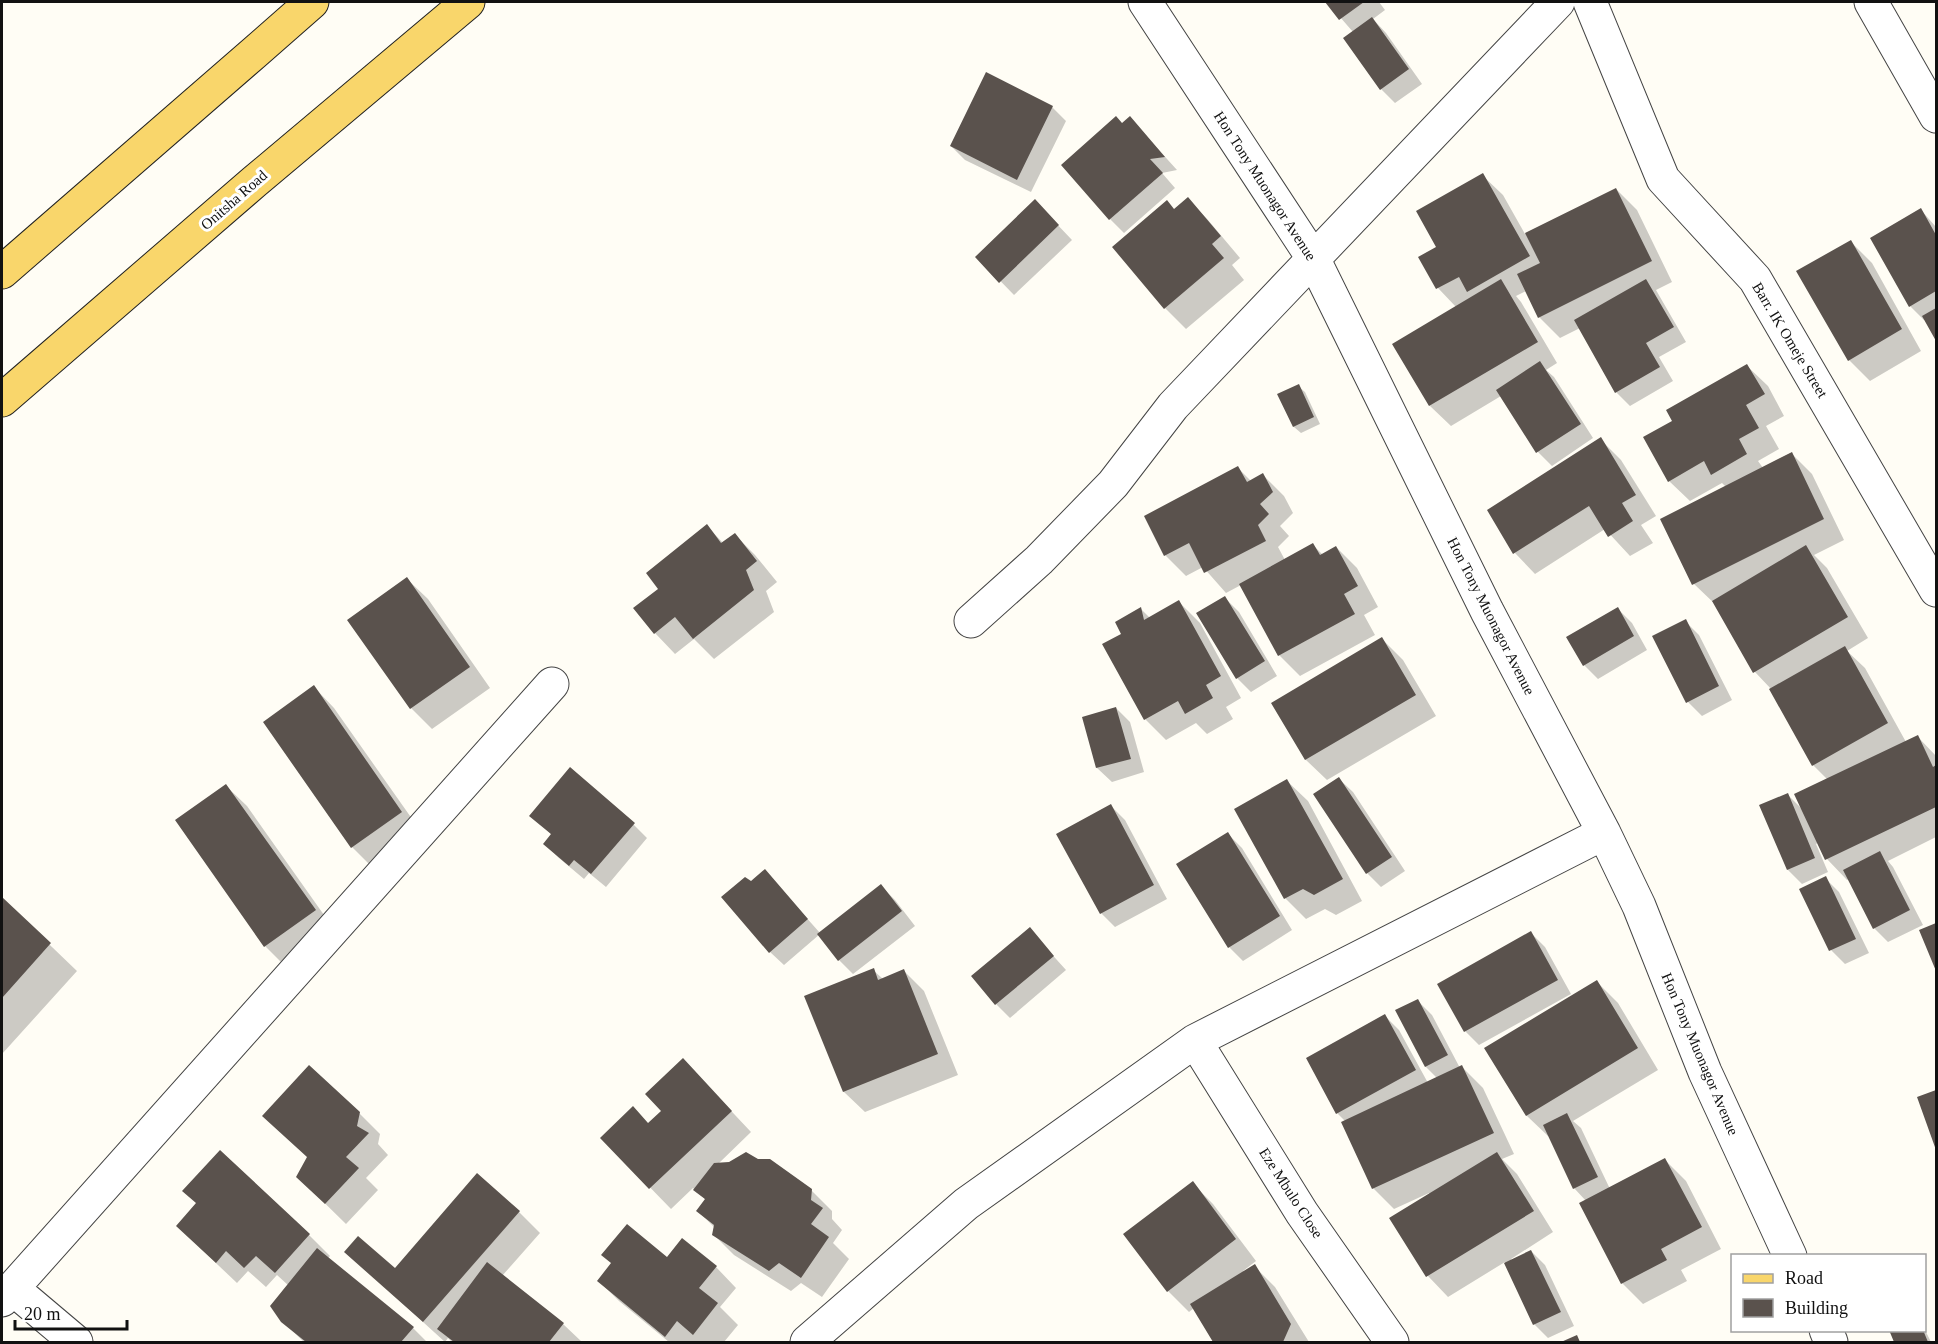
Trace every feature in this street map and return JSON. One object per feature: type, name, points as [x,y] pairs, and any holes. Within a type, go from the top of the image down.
[{"type":"main road","points":[[2,272],[312,2]]},
{"type":"main road","name":"Onitsha Road","points":[[2,400],[254,182],[468,2]]},
{"type":"street","name":"Hon Tony Muonagor Avenue","points":[[1145,2],[1313,258],[1487,611],[1604,833],[1638,906],[1705,1072],[1790,1254]]},
{"type":"street","points":[[971,621],[1039,560],[1113,484],[1173,406],[1558,2]]},
{"type":"street","name":"Barr. IK Omeje Street","points":[[1590,2],[1663,179],[1755,279],[1936,590]]},
{"type":"street","points":[[1871,2],[1936,116]]},
{"type":"street","points":[[76,1342],[7,1294],[552,684]]},
{"type":"street","points":[[807,1342],[966,1204],[1195,1041],[1604,833]]},
{"type":"street","name":"Eze Mbulo Close","points":[[1195,1041],[1302,1213],[1392,1342]]},
{"type":"building","points":[[1325,2],[1364,2],[1339,20]]},
{"type":"building","points":[[1372,17],[1409,69],[1380,90],[1343,38]]},
{"type":"building","points":[[986,72],[1053,106],[1017,180],[950,146]]},
{"type":"building","points":[[1116,116],[1122,123],[1130,116],[1165,157],[1150,159],[1163,173],[1109,220],[1061,165]]},
{"type":"building","points":[[1483,173],[1530,256],[1467,292],[1459,277],[1436,289],[1418,257],[1436,247],[1416,211]]},
{"type":"building","points":[[1616,188],[1652,261],[1538,318],[1517,274],[1540,263],[1525,233]]},
{"type":"building","points":[[1188,197],[1221,236],[1212,244],[1224,258],[1164,309],[1112,247],[1167,200],[1174,209]]},
{"type":"building","points":[[1035,199],[1059,225],[999,283],[975,257]]},
{"type":"building","points":[[1921,208],[1936,235],[1936,291],[1909,307],[1870,238]]},
{"type":"building","points":[[1851,240],[1902,329],[1848,361],[1796,271]]},
{"type":"building","points":[[1501,279],[1538,342],[1429,406],[1392,344]]},
{"type":"building","points":[[1646,279],[1674,327],[1646,343],[1660,367],[1615,393],[1574,320]]},
{"type":"building","points":[[1936,308],[1936,341],[1922,316]]},
{"type":"building","points":[[1540,361],[1581,424],[1536,453],[1496,390]]},
{"type":"building","points":[[1747,364],[1765,394],[1746,405],[1759,428],[1739,439],[1747,454],[1711,475],[1704,461],[1668,482],[1643,437],[1672,421],[1666,410]]},
{"type":"building","points":[[1299,384],[1314,417],[1293,427],[1277,394]]},
{"type":"building","points":[[1601,437],[1636,495],[1622,503],[1633,521],[1608,537],[1589,506],[1513,554],[1487,510]]},
{"type":"building","points":[[1792,452],[1824,519],[1692,585],[1660,519]]},
{"type":"building","points":[[1238,466],[1247,482],[1263,473],[1273,492],[1260,504],[1269,514],[1258,525],[1266,541],[1204,573],[1189,543],[1164,556],[1144,516]]},
{"type":"building","points":[[707,524],[721,543],[735,533],[757,561],[746,570],[754,590],[693,639],[675,617],[654,634],[633,608],[658,589],[646,573]]},
{"type":"building","points":[[1313,543],[1320,555],[1336,546],[1358,586],[1344,594],[1355,614],[1278,656],[1239,584]]},
{"type":"building","points":[[1806,545],[1848,617],[1753,673],[1712,601]]},
{"type":"building","points":[[407,577],[470,667],[410,709],[347,620]]},
{"type":"building","points":[[1225,596],[1265,661],[1236,679],[1196,613]]},
{"type":"building","points":[[1179,600],[1221,676],[1206,685],[1213,698],[1185,714],[1178,701],[1144,720],[1102,644],[1121,634],[1115,622],[1141,607],[1144,620]]},
{"type":"building","points":[[1618,607],[1634,636],[1583,666],[1566,637]]},
{"type":"building","points":[[1686,619],[1719,686],[1686,703],[1652,636]]},
{"type":"building","points":[[1382,637],[1416,695],[1305,760],[1271,703]]},
{"type":"building","points":[[1845,646],[1888,723],[1812,766],[1769,689]]},
{"type":"building","points":[[314,685],[402,812],[351,848],[263,722]]},
{"type":"building","points":[[1116,707],[1131,759],[1096,768],[1082,717]]},
{"type":"building","points":[[1918,735],[1933,767],[1936,765],[1936,807],[1825,860],[1794,794]]},
{"type":"building","points":[[570,767],[635,823],[591,874],[574,860],[569,866],[543,844],[551,834],[529,816]]},
{"type":"building","points":[[1339,777],[1392,857],[1366,874],[1313,794]]},
{"type":"building","points":[[1287,779],[1343,879],[1314,895],[1303,889],[1284,899],[1234,809]]},
{"type":"building","points":[[226,784],[316,910],[264,947],[175,820]]},
{"type":"building","points":[[1788,793],[1815,858],[1787,870],[1759,805]]},
{"type":"building","points":[[1111,804],[1154,885],[1100,914],[1056,834]]},
{"type":"building","points":[[1228,832],[1280,916],[1228,948],[1176,864]]},
{"type":"building","points":[[1880,851],[1910,910],[1873,929],[1843,870]]},
{"type":"building","points":[[765,869],[808,919],[769,953],[721,897],[745,877],[751,881]]},
{"type":"building","points":[[1826,876],[1856,939],[1829,951],[1799,889]]},
{"type":"building","points":[[881,884],[902,911],[838,961],[817,934]]},
{"type":"building","points":[[2,897],[51,943],[2,998]]},
{"type":"building","points":[[1936,923],[1936,971],[1919,930]]},
{"type":"building","points":[[1030,927],[1054,956],[995,1005],[971,976]]},
{"type":"building","points":[[1531,931],[1558,980],[1464,1032],[1437,984]]},
{"type":"building","points":[[874,968],[878,980],[904,969],[938,1054],[843,1092],[804,996]]},
{"type":"building","points":[[1597,980],[1638,1048],[1526,1116],[1484,1048]]},
{"type":"building","points":[[1418,999],[1448,1055],[1425,1067],[1395,1010]]},
{"type":"building","points":[[1385,1014],[1416,1070],[1336,1114],[1306,1058]]},
{"type":"building","points":[[683,1058],[732,1111],[649,1189],[600,1138],[633,1106],[648,1123],[661,1111],[645,1094]]},
{"type":"building","points":[[309,1065],[360,1112],[357,1126],[369,1133],[346,1157],[359,1168],[325,1204],[296,1177],[307,1157],[262,1116]]},
{"type":"building","points":[[1462,1065],[1494,1133],[1372,1189],[1341,1122]]},
{"type":"building","points":[[1936,1090],[1936,1150],[1917,1097]]},
{"type":"building","points":[[1567,1113],[1598,1177],[1573,1189],[1543,1125]]},
{"type":"building","points":[[220,1150],[310,1234],[275,1273],[256,1256],[244,1268],[226,1251],[216,1263],[176,1226],[196,1203],[182,1191]]},
{"type":"building","points":[[746,1152],[758,1159],[770,1159],[812,1189],[811,1200],[823,1208],[811,1224],[829,1237],[801,1278],[779,1263],[769,1271],[712,1235],[714,1225],[696,1211],[705,1199],[693,1190],[714,1163],[729,1162]]},
{"type":"building","points":[[1497,1152],[1534,1211],[1426,1277],[1389,1218]]},
{"type":"building","points":[[1665,1158],[1702,1227],[1661,1249],[1667,1260],[1621,1284],[1579,1203]]},
{"type":"building","points":[[477,1173],[520,1211],[423,1322],[344,1252],[358,1236],[395,1268]]},
{"type":"building","points":[[1193,1181],[1236,1239],[1167,1292],[1123,1234]]},
{"type":"building","points":[[627,1224],[667,1257],[682,1238],[717,1266],[699,1288],[718,1303],[693,1335],[677,1321],[665,1337],[597,1281],[611,1263],[601,1255]]},
{"type":"building","points":[[317,1248],[414,1327],[401,1342],[306,1342],[281,1322],[270,1306]]},
{"type":"building","points":[[1531,1250],[1561,1312],[1533,1325],[1504,1263]]},
{"type":"building","points":[[487,1262],[564,1323],[549,1342],[454,1342],[437,1329]]},
{"type":"building","points":[[1255,1264],[1291,1324],[1283,1342],[1213,1342],[1190,1304]]},
{"type":"building","points":[[1890,1332],[1924,1332],[1928,1342],[1894,1342]]},
{"type":"building","points":[[1577,1335],[1580,1342],[1561,1342]]}]
